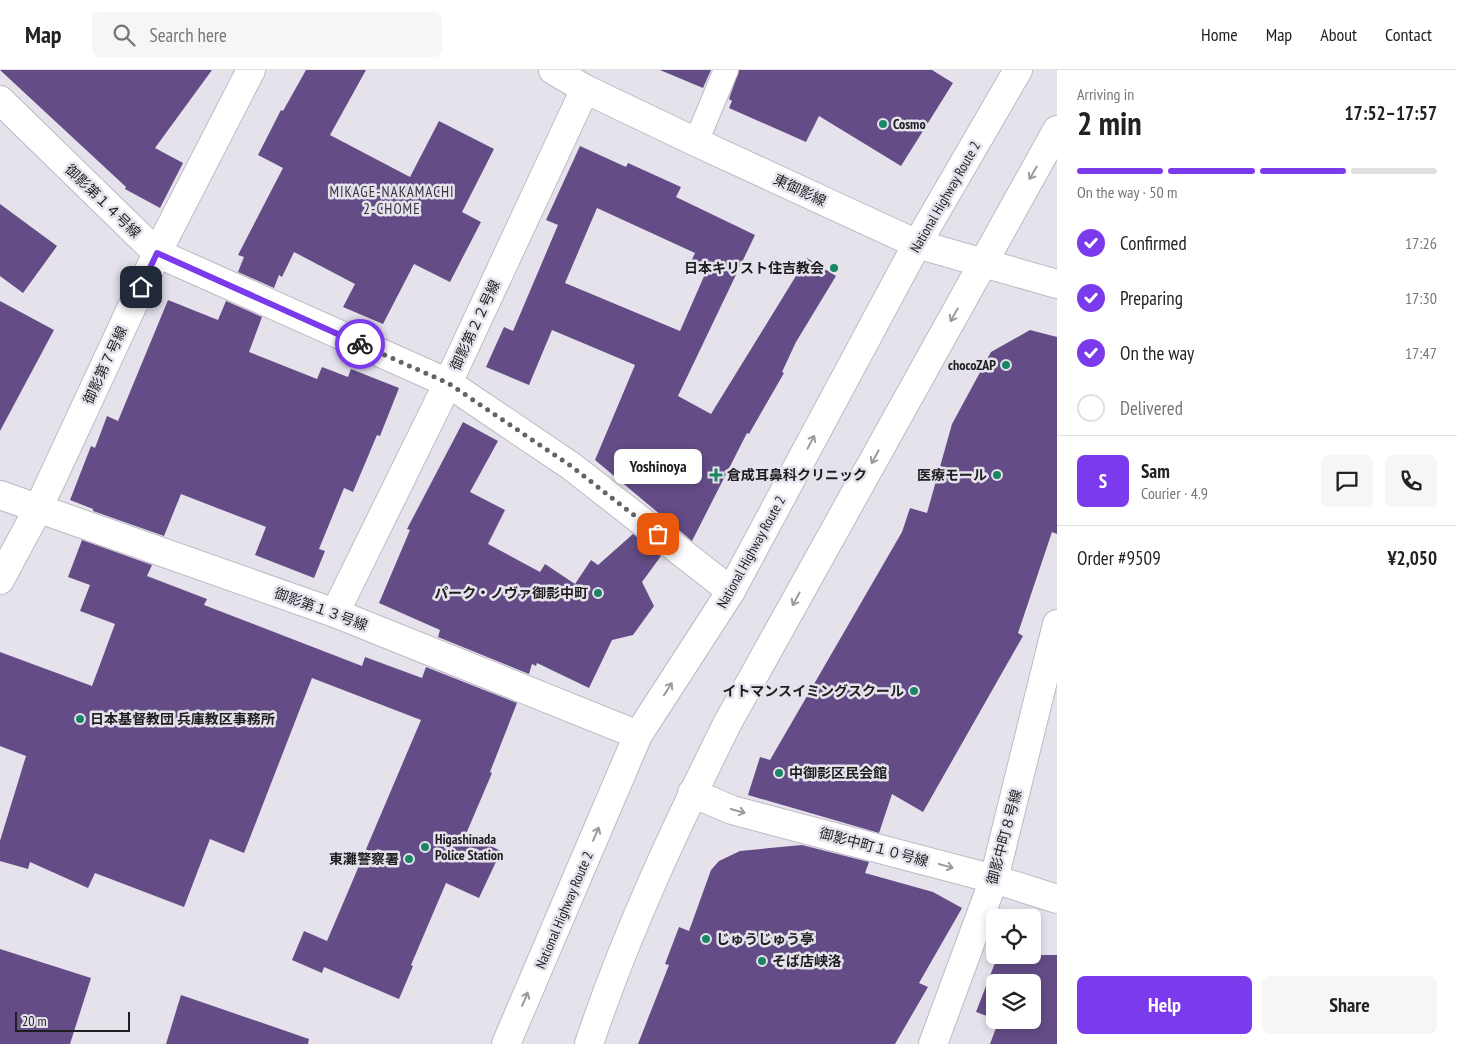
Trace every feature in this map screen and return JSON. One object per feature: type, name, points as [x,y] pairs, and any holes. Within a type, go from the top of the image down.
[{"type":"main road","name":"御影第７号線","points":[[0,580],[38,509],[157,253],[250,70]]},
{"type":"main road","name":"東御影線","points":[[553,70],[584,89],[917,244],[1057,284]]},
{"type":"main road","name":"National Highway Route 2","points":[[506,1044],[638,735],[731,591],[917,244],[1018,70]]},
{"type":"main road","name":"御影第２２号線","points":[[335,613],[448,383],[584,89]]},
{"type":"main road","name":"御影第１４号線","points":[[0,100],[157,253],[448,383],[571,466],[731,591]]},
{"type":"main road","points":[[589,1044],[608,988],[634,924],[692,794],[727,724],[1057,130]]},
{"type":"main road","name":"御影第１３号線","points":[[0,494],[335,613],[638,735]]},
{"type":"main road","name":"御影中町８号線","points":[[933,1044],[994,879],[1057,624]]},
{"type":"main road","name":"御影中町１０号線","points":[[692,794],[732,810],[994,879],[1057,899]]},
{"type":"lane","points":[[696,142],[726,70]]},
{"type":"building","points":[[0,70],[212,70],[155,148],[183,163],[160,208],[125,189],[126,187]]},
{"type":"building","points":[[306,70],[366,70],[330,135],[410,177],[439,121],[494,149],[462,212],[481,222],[450,282],[414,264],[383,324],[343,307],[355,284],[294,252],[282,277],[279,275],[274,288],[238,272],[244,257],[238,255],[283,168],[258,155],[281,110],[283,111]]},
{"type":"building","points":[[660,70],[711,70],[703,88]]},
{"type":"building","points":[[739,70],[932,70],[953,83],[901,166],[819,116],[806,142],[729,108],[732,101],[729,99]]},
{"type":"building","points":[[580,146],[626,167],[628,163],[681,187],[676,197],[755,235],[678,396],[711,414],[807,258],[836,276],[796,342],[782,372],[784,373],[749,434],[747,433],[692,541],[595,460],[635,365],[552,330],[529,385],[486,367],[504,327],[513,331],[558,225],[546,220]],"holes":[[[597,208],[695,253],[689,266],[705,274],[680,331],[565,283]]]},
{"type":"building","points":[[0,204],[57,246],[23,293],[0,276]]},
{"type":"building","points":[[168,300],[218,320],[226,301],[262,317],[249,352],[317,379],[322,367],[348,377],[351,369],[399,388],[380,436],[377,435],[353,492],[344,488],[319,549],[325,551],[314,578],[255,555],[266,527],[181,494],[164,536],[93,511],[93,509],[70,500],[91,446],[95,448],[107,416],[118,421]]},
{"type":"building","points":[[0,301],[54,330],[0,431]]},
{"type":"building","points":[[1030,330],[1057,337],[1057,534],[1052,532],[1018,633],[1023,636],[923,812],[892,794],[879,833],[748,795],[760,757],[770,760],[902,532],[910,508],[927,513],[952,424],[991,352]]},
{"type":"building","points":[[463,422],[498,441],[470,492],[505,510],[488,544],[540,572],[545,564],[575,584],[591,560],[598,565],[633,534],[661,556],[642,582],[654,606],[633,635],[612,640],[589,688],[537,663],[536,666],[532,664],[529,674],[438,637],[440,630],[379,603],[410,530],[407,529]]},
{"type":"building","points":[[82,540],[152,565],[147,576],[207,599],[204,605],[362,666],[365,657],[422,678],[426,667],[517,703],[490,772],[492,773],[466,834],[501,851],[479,898],[446,883],[411,965],[413,966],[399,999],[324,967],[322,973],[292,960],[304,931],[327,941],[421,720],[312,678],[244,853],[210,839],[184,907],[95,873],[88,888],[30,862],[28,869],[0,861],[0,841],[26,756],[0,746],[0,652],[92,686],[115,624],[80,611],[90,585],[68,577]]},
{"type":"building","points":[[802,845],[869,862],[865,873],[933,892],[962,908],[919,983],[928,987],[895,1044],[638,1044],[669,965],[665,964],[679,927],[689,931],[711,870],[719,861],[740,851]]},
{"type":"building","points":[[0,949],[91,978],[70,1044],[0,1044]]},
{"type":"building","points":[[1041,955],[1057,955],[1057,1044],[990,1044],[996,1029],[1041,1029],[1041,974],[991,974],[995,964],[1041,964]]},
{"type":"building","points":[[986,986],[986,1016],[976,1012]]},
{"type":"building","points":[[181,995],[309,1039],[308,1044],[166,1044]]},
{"type":"way so far","points":[[360,344],[448,383],[571,466],[658,534]]},
{"type":"place","name":"Cosmo","points":[[883,124]]},
{"type":"place","name":"日本キリスト住吉教会","points":[[834,268]]},
{"type":"place","name":"chocoZAP","points":[[1006,365]]},
{"type":"place","name":"倉成耳鼻科クリニック","points":[[716,475]]},
{"type":"place","name":"医療モール","points":[[997,475]]},
{"type":"place","name":"Yoshinoya","points":[[658,534]]},
{"type":"place","name":"パーク・ノヴァ御影中町","points":[[598,593]]},
{"type":"place","name":"イトマンスイミングスクール","points":[[914,691]]},
{"type":"place","name":"日本基督教団 兵庫教区事務所","points":[[80,719]]},
{"type":"place","name":"中御影区民会館","points":[[779,773]]},
{"type":"place","name":"Higashinada Police Station","points":[[425,847]]},
{"type":"place","name":"東灘警察署","points":[[409,859]]},
{"type":"place","name":"じゅうじゅう亭","points":[[706,939]]},
{"type":"place","name":"そば店峡洛","points":[[762,961]]},
{"type":"district","name":"MIKAGE-NAKAMACHI 2-CHOME","points":[[392,200]]},
{"type":"route","points":[[141,287],[157,253],[360,344]]}]
